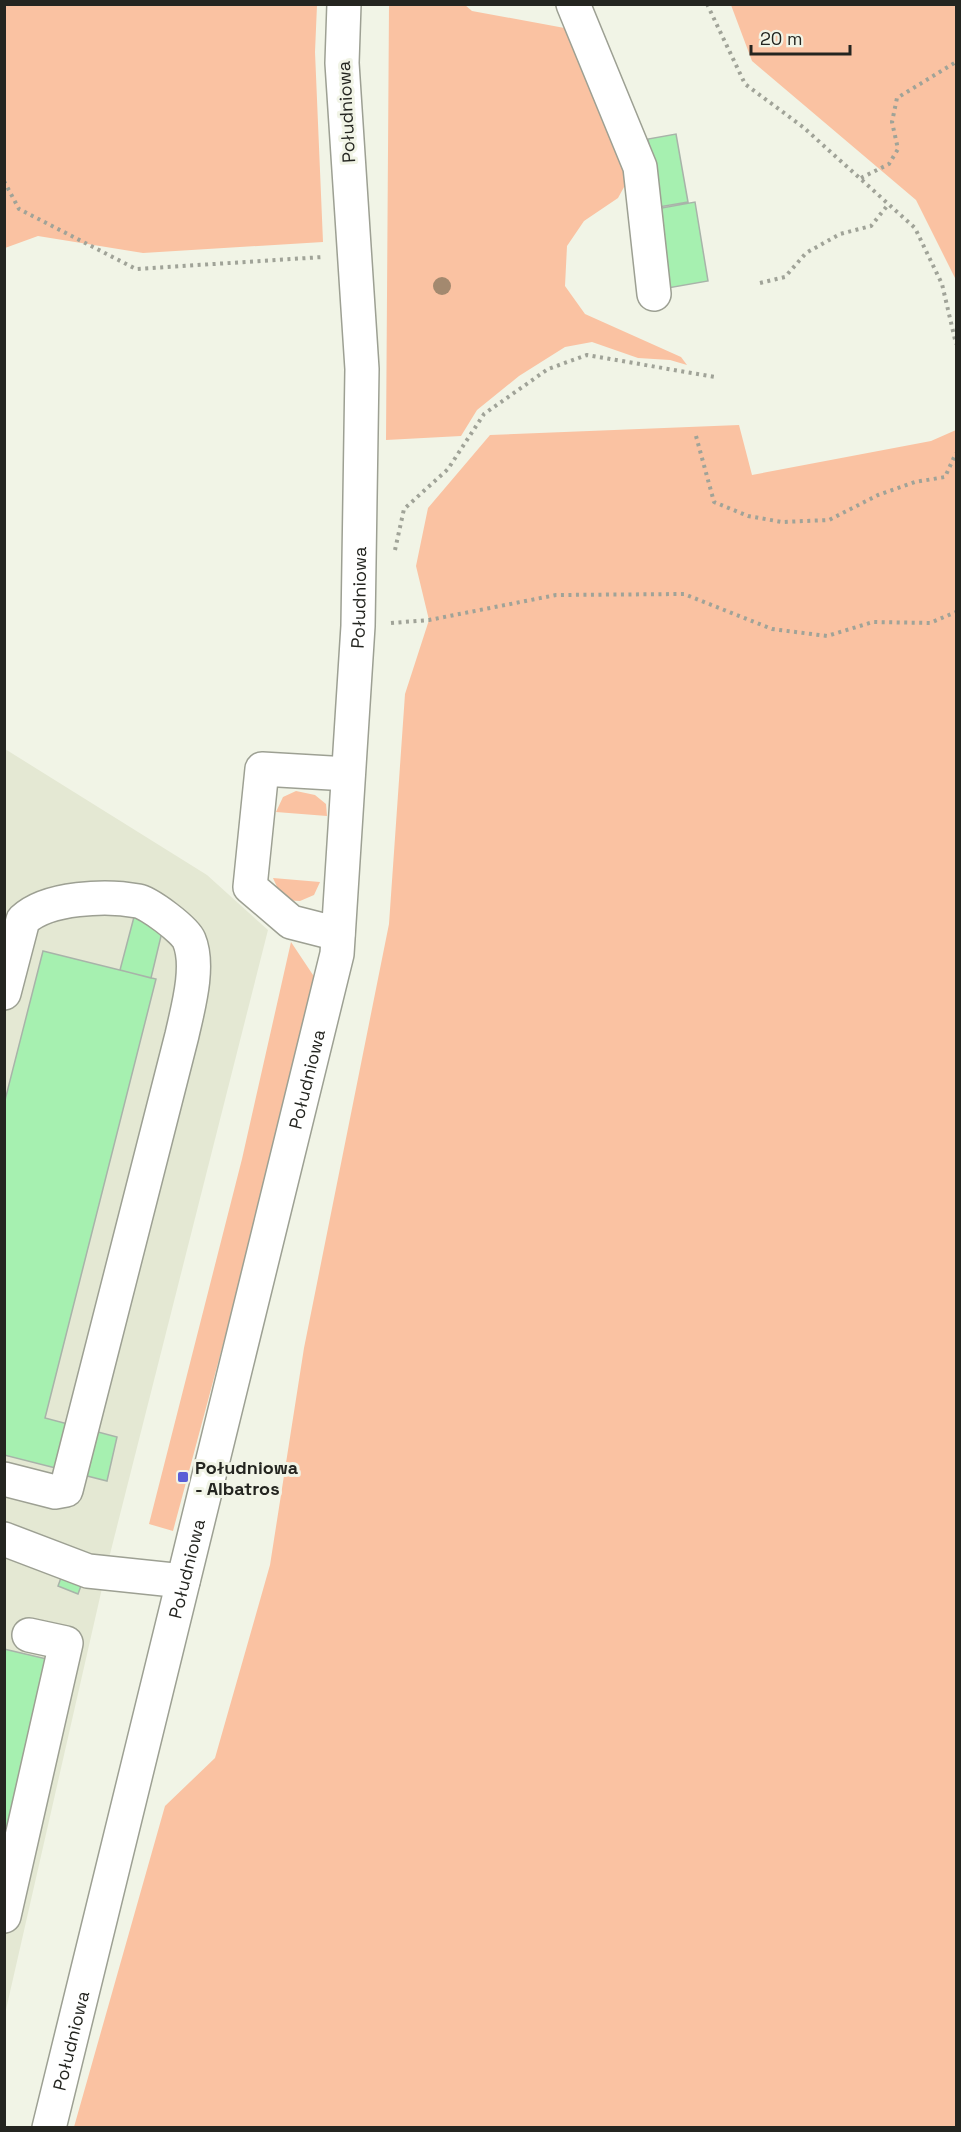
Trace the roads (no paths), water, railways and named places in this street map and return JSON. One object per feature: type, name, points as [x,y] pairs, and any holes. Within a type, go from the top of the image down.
[{"type":"street","name":"Południowa","points":[[50,2127],[334,966],[358,626],[362,369],[342,63],[344,4]]},
{"type":"street","points":[[573,4],[640,167],[654,294]]},
{"type":"street","points":[[338,934],[291,922],[250,887],[262,769],[348,774]]},
{"type":"street","points":[[4,993],[23,920],[31,913],[55,903],[94,899],[140,901],[174,924],[189,939],[194,980],[182,1035],[66,1490],[55,1492],[4,1479]]},
{"type":"street","points":[[4,1539],[88,1571],[183,1581]]},
{"type":"street","points":[[4,1916],[66,1643],[29,1635]]},
{"type":"place","name":"Południowa - Albatros","points":[[183,1477]]}]
